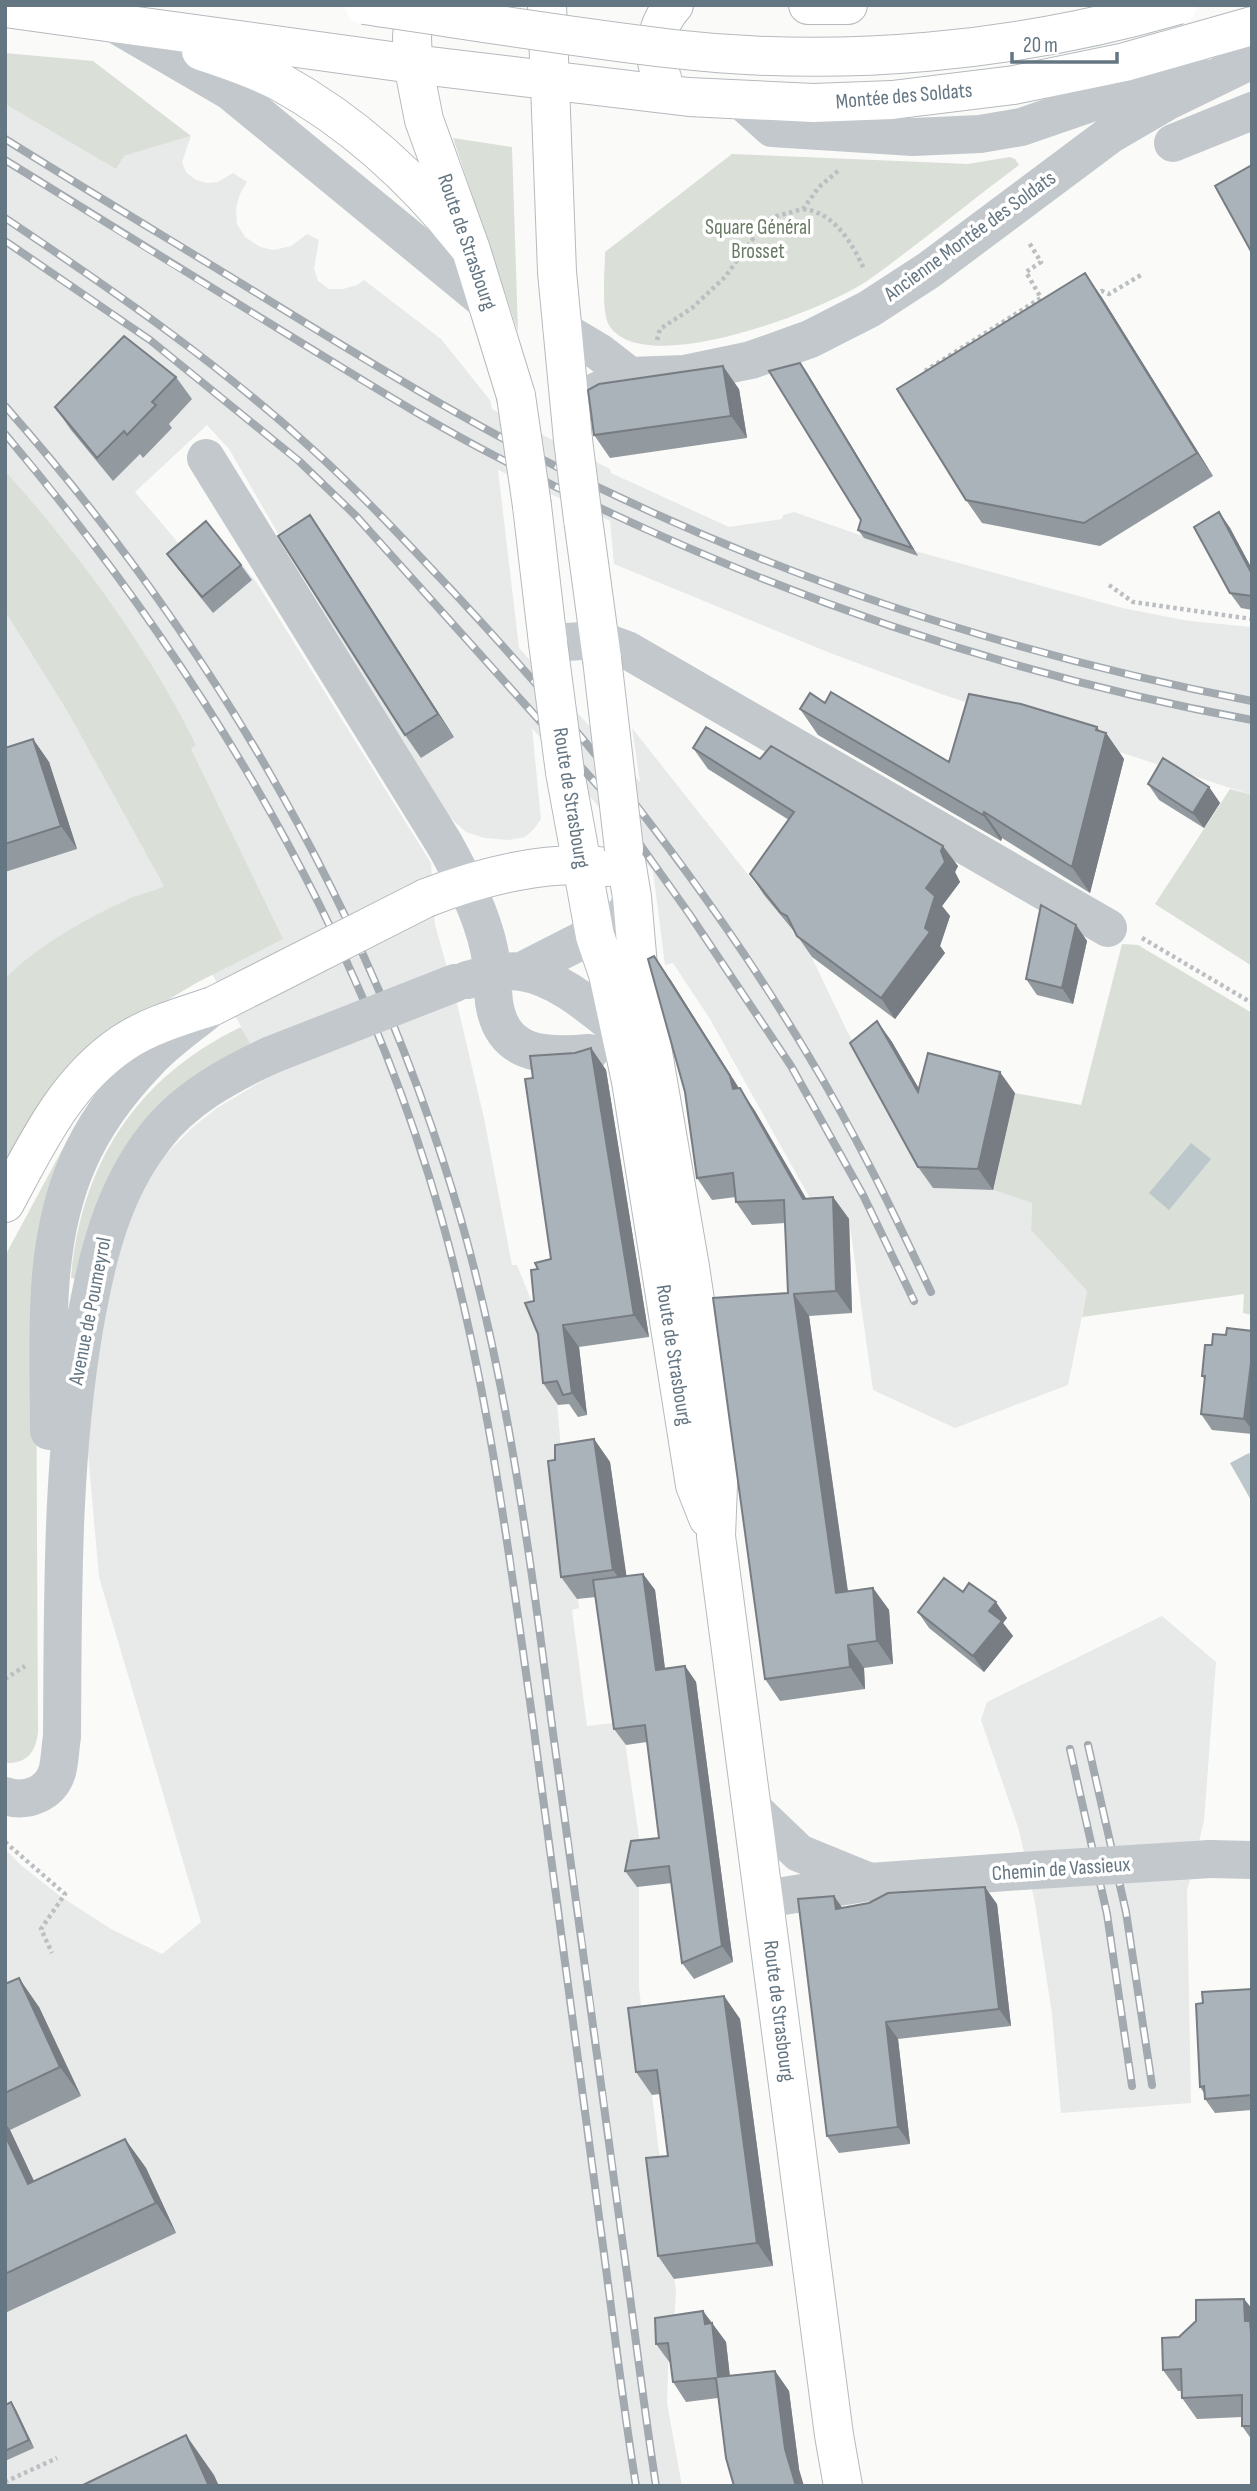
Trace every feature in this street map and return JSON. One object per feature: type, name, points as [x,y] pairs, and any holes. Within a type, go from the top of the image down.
[{"type":"main road","points":[[364,5],[675,49],[813,56],[952,49],[1047,35],[1178,5]]},
{"type":"main road","name":"Route de Strasbourg","points":[[415,5],[413,64],[424,120],[471,250],[516,396],[565,772],[595,936],[608,974],[631,1081],[695,1485],[716,1536]]},
{"type":"main road","name":"Route de Strasbourg","points":[[547,5],[557,272],[583,519],[632,897],[638,966],[688,1254],[719,1461],[716,1536],[834,2435],[843,2486]]},
{"type":"main road","points":[[672,95],[659,72],[656,52],[659,27],[674,5]]},
{"type":"main road","points":[[808,5],[848,5]]},
{"type":"main road","points":[[5,8],[116,24],[228,60],[279,82],[355,131],[442,212],[471,250]]},
{"type":"main road","name":"Montée des Soldats","points":[[116,24],[672,95],[813,103],[892,100],[1014,85],[1125,62],[1252,28]]},
{"type":"main road","points":[[5,1203],[50,1121],[91,1067],[125,1042],[157,1026],[213,1006],[426,898],[466,882],[581,863],[607,867],[619,874],[632,897]]},
{"type":"street","points":[[116,24],[230,91],[488,303]]},
{"type":"street","points":[[742,101],[772,128],[913,137],[980,134],[1021,127],[1169,76],[1252,28]]},
{"type":"street","name":"Ancienne Montée des Soldats","points":[[572,422],[630,376],[684,374],[751,360],[810,339],[869,309],[929,270],[1111,134],[1167,102],[1252,60]]},
{"type":"street","points":[[1014,85],[1088,151]]},
{"type":"street","points":[[1173,143],[1252,111]]},
{"type":"street","points":[[562,330],[599,352],[630,376]]},
{"type":"street","points":[[206,458],[466,882],[483,927],[507,973],[495,1006],[500,1024],[511,1041],[528,1049],[565,1055],[589,1053]]},
{"type":"street","points":[[548,642],[601,650],[627,650],[1122,931]]},
{"type":"street","name":"Avenue de Poumeyrol","points":[[5,1796],[15,1799],[34,1797],[48,1788],[57,1773],[62,1737],[66,1483],[70,1427],[91,1292],[104,1235],[129,1176],[156,1135],[212,1086],[271,1055],[455,983],[507,973],[595,936],[616,923],[628,910],[632,897]]},
{"type":"street","points":[[507,973],[544,979],[582,1000],[621,1031]]},
{"type":"street","name":"Avenue de Poumeyrol","points":[[62,1737],[49,1483],[50,1288],[53,1252],[61,1214],[78,1160],[95,1129],[150,1058],[213,1006]]},
{"type":"street","name":"Chemin de Vassieux","points":[[753,1809],[799,1853],[870,1882]]},
{"type":"street","name":"Chemin de Vassieux","points":[[765,1899],[870,1882],[1210,1859],[1252,1860]]},
{"type":"path","points":[[803,209],[825,181],[845,166]]},
{"type":"path","points":[[656,346],[660,329],[692,308],[725,277],[765,222],[773,217],[803,209],[817,212],[835,224],[855,251],[868,280]]},
{"type":"path","points":[[1027,240],[1041,262],[1026,272],[1047,309]]},
{"type":"path","points":[[1092,297],[1102,291],[1109,294],[1141,275]]},
{"type":"path","points":[[925,371],[1041,298]]},
{"type":"path","points":[[1109,585],[1133,602],[1252,619]]},
{"type":"path","points":[[1122,931],[1252,1003]]},
{"type":"path","points":[[5,1679],[33,1661]]},
{"type":"path","points":[[5,1842],[65,1894],[41,1929],[52,1952]]},
{"type":"path","points":[[5,2482],[57,2458]]},
{"type":"shaded area","points":[[5,104],[115,168],[124,156],[191,136],[182,162],[186,172],[196,180],[207,183],[218,182],[233,173],[247,182],[236,208],[237,224],[245,237],[260,247],[274,250],[291,246],[307,234],[319,240],[314,268],[318,281],[329,289],[343,289],[364,280],[441,339],[490,400],[492,409],[610,469],[611,473],[729,527],[782,519],[783,515],[794,512],[914,554],[915,551],[1122,608],[1189,621],[1252,627],[1252,795],[944,695],[830,653],[614,564],[610,521],[498,470],[519,648],[640,782],[632,728],[795,934],[802,937],[847,1031],[933,1188],[993,1190],[1032,1203],[1031,1230],[1087,1291],[1068,1385],[955,1428],[873,1390],[849,1219],[822,1220],[710,1019],[673,963],[665,965],[653,871],[532,728],[541,819],[525,837],[509,840],[484,838],[466,832],[444,812],[422,781],[229,449],[207,425],[135,492],[187,553],[217,533],[257,583],[431,863],[435,925],[455,995],[484,1118],[512,1265],[517,1265],[553,1355],[564,1484],[579,1608],[572,1610],[587,1726],[622,1722],[642,1857],[639,1876],[639,1988],[676,2292],[673,2336],[669,2337],[667,2403],[682,2486],[5,2486],[5,1849],[60,1896],[111,1929],[162,1954],[201,1922],[99,1577],[86,1430],[109,1279],[137,1197],[165,1155],[217,1108],[269,1077],[164,887],[36,953],[5,981]]},
{"type":"shaded area","points":[[1191,1143],[1211,1159],[1169,1210],[1149,1193]]},
{"type":"shaded area","points":[[1249,1453],[1252,1459],[1252,1502],[1230,1463]]},
{"type":"shaded area","points":[[1162,1616],[1216,1662],[1204,1821],[1187,1891],[1191,2103],[1061,2113],[1052,2014],[1035,1903],[1019,1830],[981,1720],[987,1702]]},
{"type":"green space","points":[[5,53],[93,61],[191,136],[124,156],[116,169],[5,104]]},
{"type":"green space","points":[[453,138],[512,147],[518,332]]},
{"type":"green space","name":"Square Général Brosset","points":[[732,154],[968,164],[1010,157],[1019,165],[867,281],[814,308],[735,335],[695,343],[658,346],[628,340],[609,325],[607,319],[604,301],[605,252]]},
{"type":"green space","points":[[5,471],[85,568],[156,672],[196,745],[191,749],[283,939],[198,982],[105,1037],[5,1168],[5,979],[32,955],[82,923],[133,897],[164,886],[68,712],[5,611]]},
{"type":"green space","points":[[1230,789],[1252,795],[1252,966],[1155,904]]},
{"type":"green space","points":[[1122,944],[1138,945],[1252,1013],[1252,1315],[1243,1313],[1244,1294],[1082,1317],[1087,1291],[1031,1230],[1032,1203],[993,1190],[1015,1093],[1081,1105]]},
{"type":"green space","points":[[241,1027],[254,1050],[232,1062],[77,1279],[71,1278],[77,1236],[87,1197],[102,1161],[121,1128],[144,1098],[172,1071],[204,1047]]},
{"type":"green space","points":[[69,1137],[36,1332],[38,1732],[35,1745],[25,1759],[5,1763],[5,1256]]},
{"type":"building","points":[[1252,165],[1252,253],[1215,186]]},
{"type":"building","points":[[1085,273],[1197,453],[1084,523],[966,500],[897,389]]},
{"type":"building","points":[[124,336],[176,377],[152,402],[156,405],[127,435],[124,431],[97,458],[55,407]]},
{"type":"building","points":[[800,363],[912,548],[858,530],[861,520],[769,371]]},
{"type":"building","points":[[723,366],[731,416],[594,435],[588,390],[599,384]]},
{"type":"building","points":[[1219,512],[1252,574],[1252,596],[1230,593],[1194,527]]},
{"type":"building","points":[[310,515],[438,714],[405,735],[278,536]]},
{"type":"building","points":[[206,521],[241,565],[202,597],[167,554]]},
{"type":"building","points":[[831,692],[949,762],[969,694],[1021,704],[1097,727],[1096,730],[1106,733],[1072,867],[984,812],[983,815],[800,709],[810,693],[825,703]]},
{"type":"building","points":[[706,727],[760,759],[771,746],[943,846],[941,851],[945,862],[926,888],[935,896],[925,928],[930,932],[881,998],[797,936],[787,916],[781,913],[750,874],[794,812],[693,748]]},
{"type":"building","points":[[33,739],[61,826],[5,844],[5,748]]},
{"type":"building","points":[[1163,758],[1209,787],[1193,813],[1148,784]]},
{"type":"building","points":[[1041,905],[1076,925],[1062,988],[1026,979]]},
{"type":"building","points":[[654,956],[730,1076],[733,1089],[740,1088],[803,1199],[833,1197],[836,1291],[794,1294],[836,1593],[873,1588],[877,1641],[848,1645],[850,1667],[765,1679],[713,1298],[788,1293],[784,1200],[736,1202],[733,1173],[697,1178],[685,1092],[648,959]]},
{"type":"building","points":[[877,1021],[918,1092],[928,1053],[1000,1072],[978,1169],[918,1167],[850,1043]]},
{"type":"building","points":[[591,1048],[634,1315],[563,1325],[572,1393],[563,1395],[557,1381],[543,1383],[538,1334],[525,1303],[534,1301],[531,1270],[538,1269],[535,1263],[551,1259],[525,1079],[533,1078],[530,1056],[575,1053]]},
{"type":"building","points":[[1227,1328],[1252,1331],[1252,1355],[1244,1419],[1201,1414],[1205,1345],[1212,1345],[1213,1334],[1226,1335]]},
{"type":"building","points":[[594,1439],[613,1570],[561,1577],[548,1461],[555,1460],[555,1445]]},
{"type":"building","points":[[643,1574],[656,1670],[685,1666],[722,1946],[682,1963],[669,1866],[625,1871],[631,1841],[659,1838],[645,1725],[614,1729],[593,1580]]},
{"type":"building","points":[[944,1578],[963,1592],[969,1583],[996,1602],[989,1611],[1002,1621],[973,1656],[918,1612]]},
{"type":"building","points":[[985,1887],[999,2009],[886,2022],[898,2127],[827,2136],[798,1899],[834,1896],[836,1909],[869,1903],[888,1893]]},
{"type":"building","points":[[19,1978],[60,2067],[5,2093],[5,1984]]},
{"type":"building","points":[[1252,1989],[1252,2095],[1205,2099],[1204,2086],[1200,2087],[1196,2004],[1203,2003],[1202,1992]]},
{"type":"building","points":[[724,1996],[757,2243],[658,2256],[646,2158],[668,2156],[657,2070],[636,2072],[628,2008]]},
{"type":"building","points":[[5,2135],[28,2184],[125,2139],[156,2203],[5,2274]]},
{"type":"building","points":[[1244,2299],[1245,2321],[1250,2321],[1252,2345],[1252,2426],[1242,2426],[1242,2395],[1182,2398],[1181,2369],[1163,2370],[1162,2338],[1179,2337],[1196,2321],[1196,2300]]},
{"type":"building","points":[[703,2311],[705,2324],[712,2323],[718,2377],[775,2371],[785,2449],[796,2486],[734,2486],[726,2458],[716,2378],[673,2382],[668,2343],[656,2344],[655,2318]]},
{"type":"building","points":[[11,2402],[29,2440],[5,2451],[5,2405]]},
{"type":"building","points":[[186,2435],[209,2486],[81,2486]]},
{"type":"railway","points":[[5,139],[431,398],[525,450],[621,498],[773,563],[930,619],[1090,665],[1252,701]]},
{"type":"railway","points":[[5,160],[447,430],[587,502],[678,543],[770,582],[864,617],[960,648],[1153,700],[1252,720]]},
{"type":"railway","points":[[5,218],[124,299],[201,356],[275,416],[368,502],[507,650],[645,817],[730,933],[770,993],[857,1142],[931,1292]]},
{"type":"railway","points":[[5,241],[150,340],[299,461],[356,516],[600,788],[690,915],[791,1066],[863,1195],[914,1301]]},
{"type":"railway","points":[[5,406],[76,490],[143,578],[264,762],[317,859],[365,958],[407,1060],[444,1164],[483,1304],[512,1446],[534,1589],[656,2486]]},
{"type":"railway","points":[[5,434],[137,603],[197,691],[253,782],[305,876],[352,973],[393,1072],[428,1173],[448,1240],[479,1377],[503,1515],[636,2486]]},
{"type":"railway","points":[[1088,1745],[1126,1912],[1152,2085]]},
{"type":"railway","points":[[1070,1749],[1107,1914],[1132,2086]]}]
